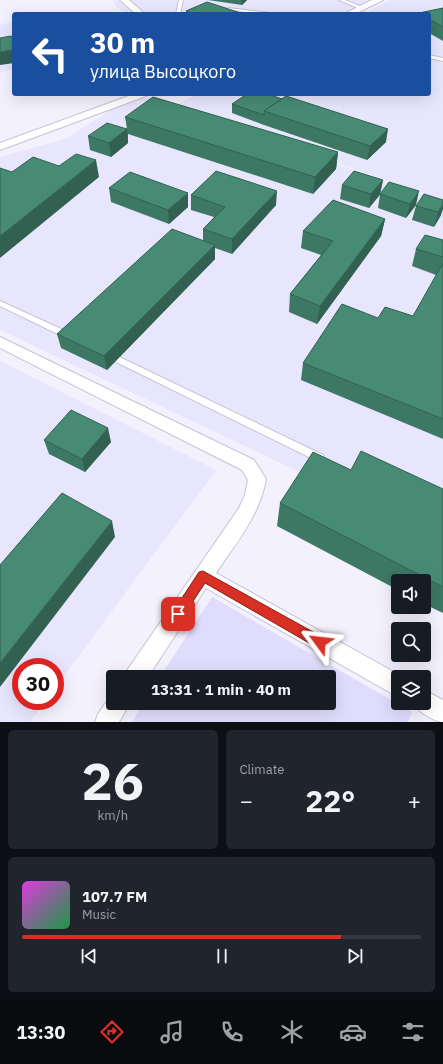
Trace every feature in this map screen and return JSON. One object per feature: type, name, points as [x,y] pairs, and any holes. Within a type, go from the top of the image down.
[{"type":"street","points":[[124,0],[139,12]]},
{"type":"street","points":[[353,12],[379,0]]},
{"type":"street","points":[[0,147],[138,96]]},
{"type":"street","points":[[0,342],[248,465],[257,479],[254,496],[245,514],[141,670]]},
{"type":"street","points":[[203,576],[391,682]]},
{"type":"street","points":[[431,705],[443,712]]},
{"type":"street","points":[[106,722],[114,710]]},
{"type":"lane","points":[[178,12],[181,0]]},
{"type":"lane","points":[[341,0],[362,8]]},
{"type":"lane","points":[[230,9],[255,12]]},
{"type":"lane","points":[[431,57],[443,60]]},
{"type":"lane","points":[[0,303],[79,341]]},
{"type":"lane","points":[[100,351],[329,462]]},
{"type":"shaded area","points":[[114,0],[377,0],[350,12],[124,12],[116,7]]},
{"type":"shaded area","points":[[390,0],[443,0],[443,201],[175,105],[194,96],[431,96],[431,12],[366,12]]},
{"type":"shaded area","points":[[12,22],[12,70],[0,73],[0,25]]},
{"type":"shaded area","points":[[149,97],[443,202],[443,540],[0,330],[0,157],[65,139],[118,106]]},
{"type":"shaded area","points":[[0,361],[216,470],[64,676],[64,658],[12,658],[12,710],[39,710],[30,722],[0,722]]},
{"type":"shaded area","points":[[212,597],[391,700],[391,710],[409,710],[412,712],[408,722],[132,722],[140,710],[336,710],[336,670],[165,670]]},
{"type":"building","points":[[207,2],[238,12],[189,12],[186,11]]},
{"type":"building","points":[[443,8],[443,27],[431,20],[431,12],[424,12]]},
{"type":"building","points":[[11,36],[12,50],[0,52],[0,38]]},
{"type":"building","points":[[244,96],[274,96],[282,99],[264,111],[264,115],[232,104]]},
{"type":"building","points":[[286,96],[388,129],[370,146],[264,111]]},
{"type":"building","points":[[153,97],[338,152],[315,177],[125,117]]},
{"type":"building","points":[[107,123],[127,129],[109,143],[88,136]]},
{"type":"building","points":[[76,154],[96,160],[0,236],[0,168],[12,172],[33,157],[59,166]]},
{"type":"building","points":[[216,171],[277,191],[232,239],[203,229],[225,207],[191,195]]},
{"type":"building","points":[[354,171],[383,180],[371,194],[342,185]]},
{"type":"building","points":[[130,172],[188,193],[168,210],[109,188]]},
{"type":"building","points":[[389,182],[419,191],[410,204],[380,194]]},
{"type":"building","points":[[424,194],[443,200],[443,204],[438,212],[416,206]]},
{"type":"building","points":[[333,200],[385,219],[320,306],[290,294],[333,241],[303,231]]},
{"type":"building","points":[[172,229],[215,245],[104,356],[57,334]]},
{"type":"building","points":[[425,235],[443,240],[443,257],[416,249]]},
{"type":"building","points":[[443,263],[443,419],[303,363],[342,304],[378,318],[385,307],[413,316]]},
{"type":"building","points":[[71,410],[108,428],[82,459],[44,440]]},
{"type":"building","points":[[361,451],[443,489],[443,587],[431,581],[431,574],[418,574],[280,503],[313,452],[351,470]]},
{"type":"building","points":[[62,493],[112,521],[0,663],[0,565]]},
{"type":"route","points":[[178,614],[203,576],[320,642]]}]
